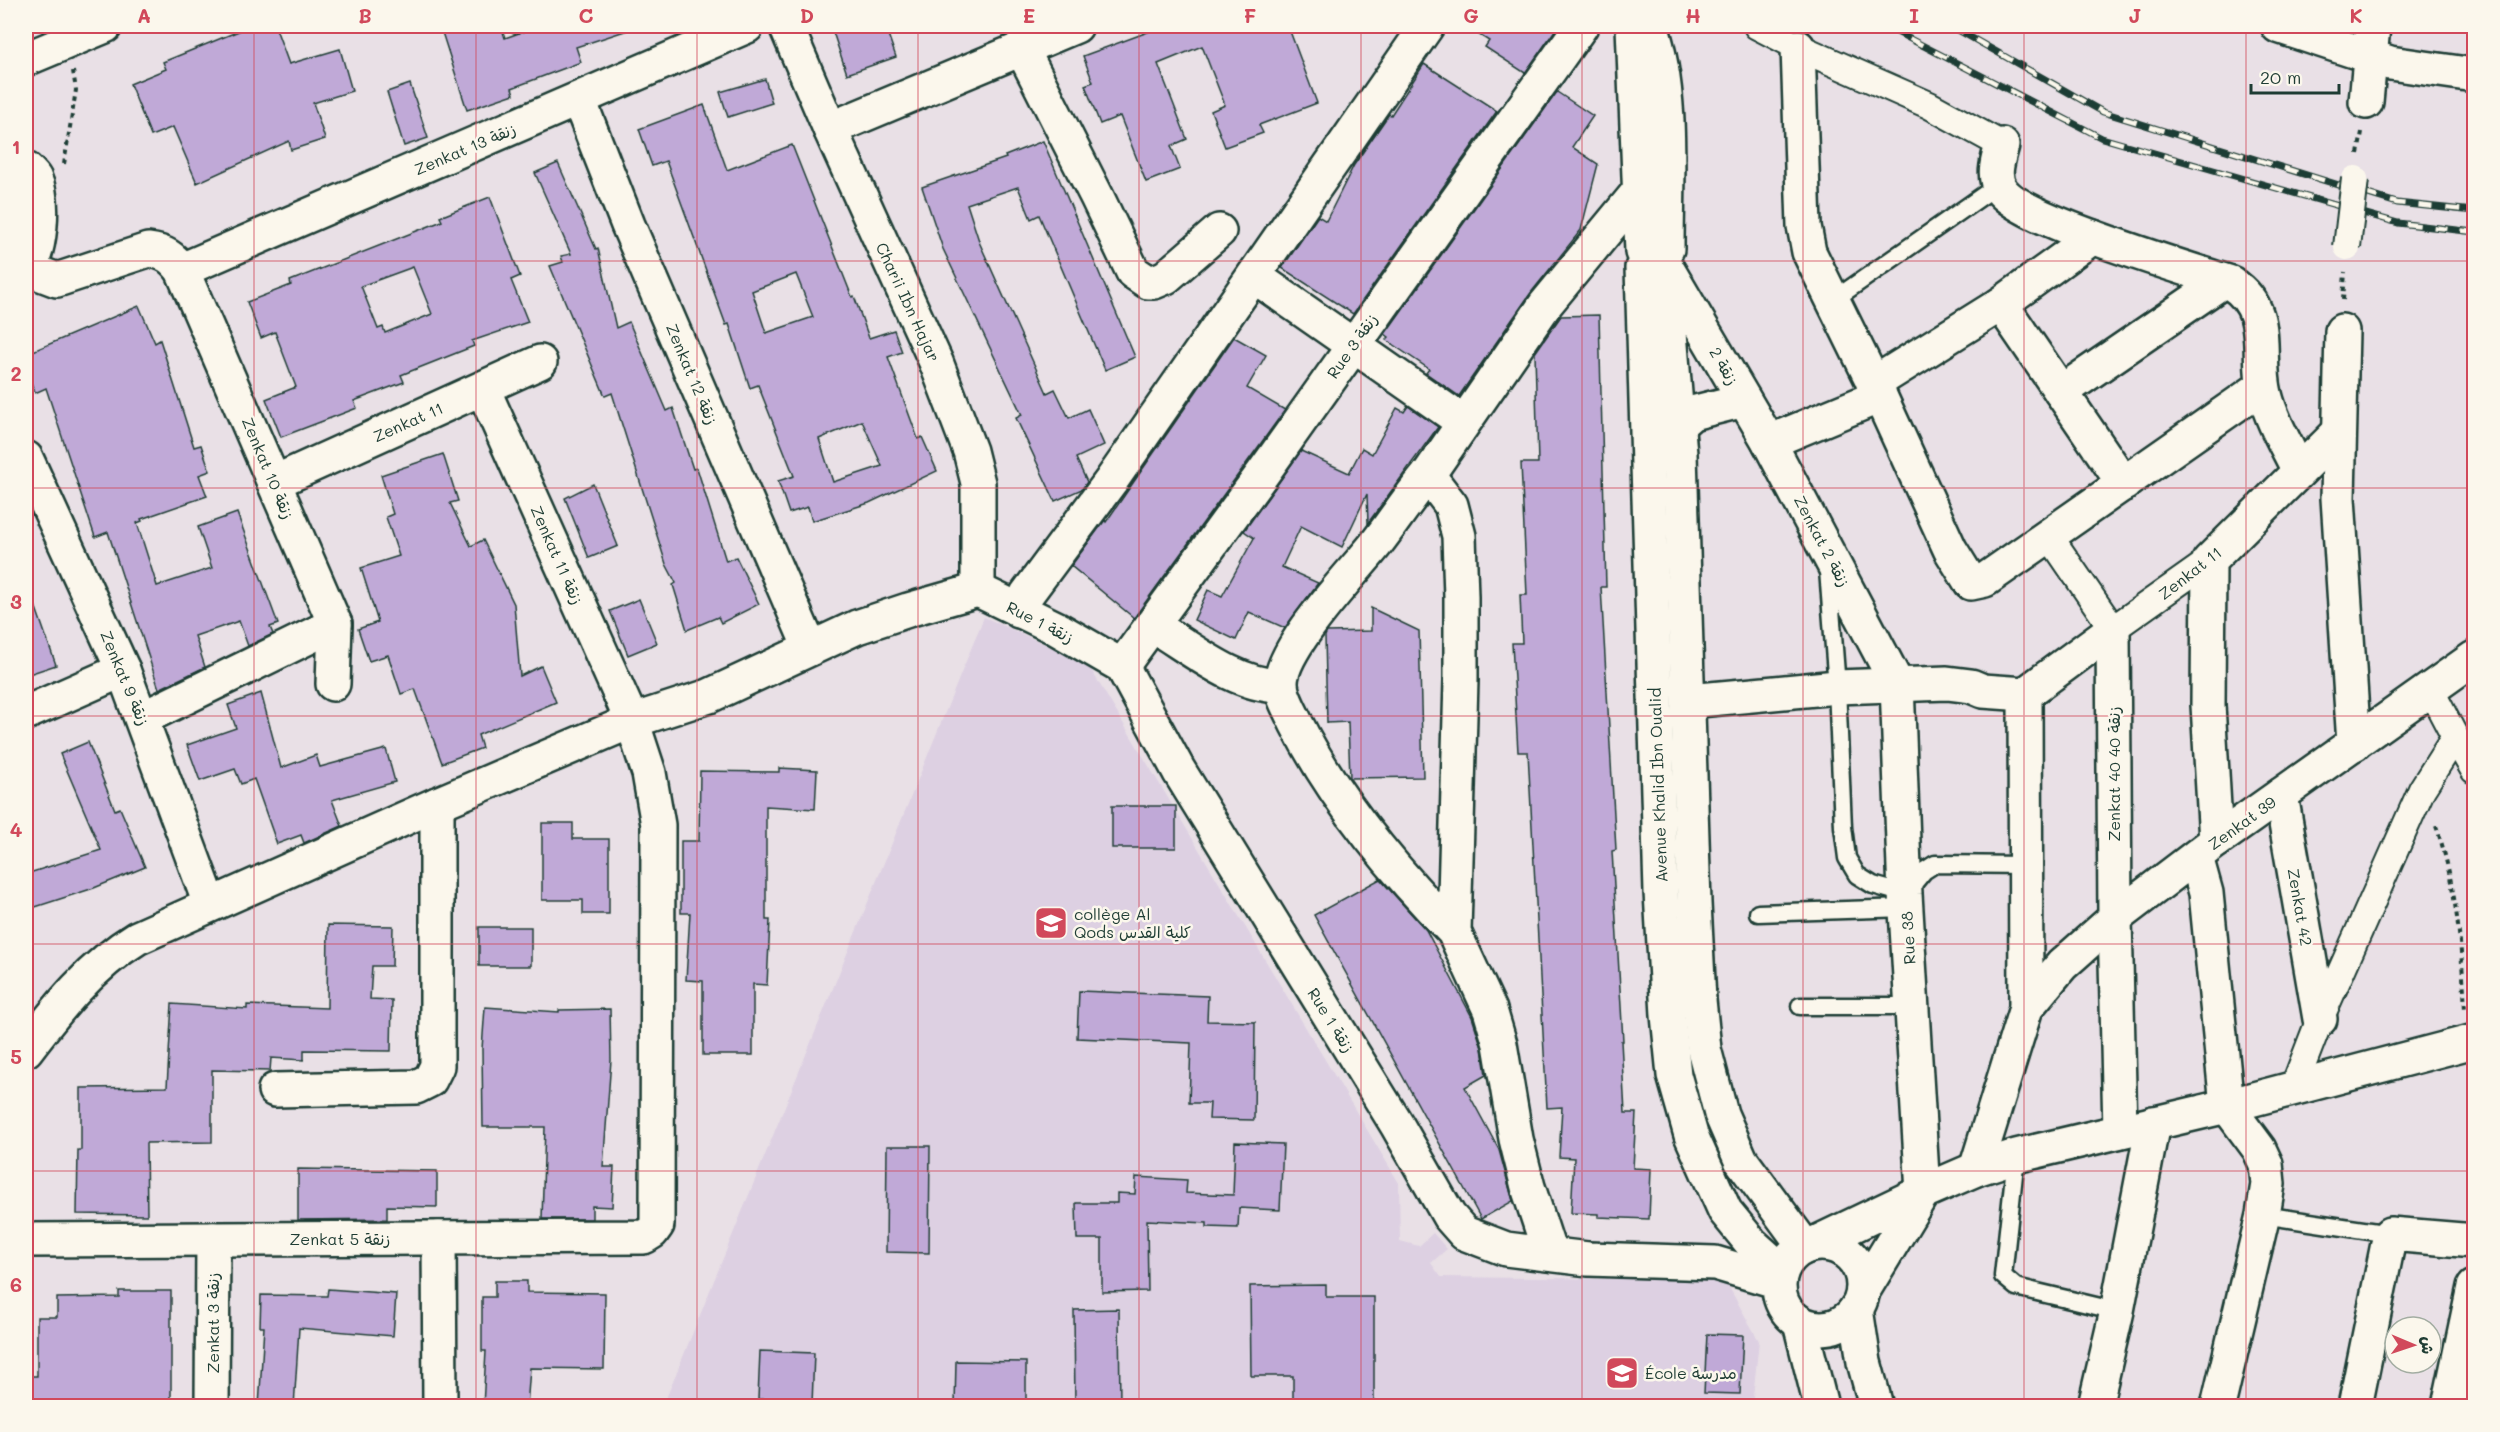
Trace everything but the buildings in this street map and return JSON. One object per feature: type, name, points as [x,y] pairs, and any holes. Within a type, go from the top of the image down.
[{"type":"street","points":[[26,59],[105,26]]},
{"type":"street","name":"Zenkat 13 زنقة","points":[[182,270],[747,26]]},
{"type":"street","name":"Charii Ibn Hajar","points":[[786,26],[830,129],[936,362],[970,451],[978,483],[978,590]]},
{"type":"street","points":[[830,129],[1021,47],[1076,26]]},
{"type":"street","points":[[1019,611],[1027,594],[1054,555],[1111,481],[1427,26]]},
{"type":"street","name":"Rue 3 زنقة","points":[[1122,666],[1581,26]]},
{"type":"street","name":"Avenue Khalid Ibn Oualid","points":[[1634,26],[1639,191],[1657,262],[1678,425],[1695,924],[1704,1049],[1721,1114],[1741,1160],[1809,1245]]},
{"type":"street","name":"Avenue Khalid Ibn Oualid","points":[[1651,26],[1659,56],[1666,113],[1657,262],[1661,892],[1674,1075],[1691,1135],[1721,1203],[1780,1276]]},
{"type":"street","points":[[1756,26],[1929,105],[2002,145],[1996,169],[1998,185],[2006,196],[2021,206],[2093,237],[2223,281],[2244,292],[2256,312],[2262,343],[2263,386],[2275,424],[2299,471]]},
{"type":"street","points":[[2278,26],[2371,41],[2404,66],[2475,75]]},
{"type":"street","points":[[2366,102],[2371,41]]},
{"type":"street","points":[[1797,46],[1805,237],[1812,259],[1950,549],[1971,582],[1985,580],[2263,386]]},
{"type":"street","points":[[1021,47],[1132,272],[1148,282],[1166,277],[1219,231]]},
{"type":"street","name":"Zenkat 12 زنقة","points":[[579,100],[628,225],[810,648]]},
{"type":"street","points":[[26,169],[35,177],[41,230],[27,270]]},
{"type":"street","points":[[2346,247],[2355,178]]},
{"type":"street","points":[[1550,1254],[1523,1168],[1497,1032],[1480,986],[1454,932],[1399,871],[1348,807],[1301,733],[1281,686],[1287,662],[1305,632],[1377,542],[1409,496],[1428,475],[1545,305],[1639,191]]},
{"type":"street","points":[[1769,442],[1876,390],[2093,237]]},
{"type":"street","name":"Zenkat 10 زنقة","points":[[27,270],[57,280],[148,250],[161,251],[173,258],[182,270],[335,624]]},
{"type":"street","name":"زنقة 2","points":[[1657,262],[1744,400],[1692,413],[1678,425]]},
{"type":"street","points":[[1254,276],[1463,422]]},
{"type":"street","points":[[2061,392],[2223,281]]},
{"type":"street","points":[[2001,304],[2124,484]]},
{"type":"street","points":[[2342,331],[2338,498],[2354,744]]},
{"type":"street","name":"Zenkat 11","points":[[275,482],[540,362]]},
{"type":"street","name":"Zenkat 11 زنقة","points":[[483,388],[632,722],[649,773],[658,825],[657,1225],[652,1232]]},
{"type":"street","name":"Zenkat 2 زنقة","points":[[1744,400],[1769,442],[1897,684]]},
{"type":"street","name":"Zenkat 11","points":[[2025,694],[2210,561],[2339,432]]},
{"type":"street","name":"Zenkat 9 زنقة","points":[[26,458],[143,718],[210,904]]},
{"type":"street","points":[[1428,475],[1451,505],[1458,536],[1461,681],[1454,932]]},
{"type":"street","points":[[2048,534],[2113,629]]},
{"type":"street","points":[[2210,561],[2206,893],[2227,1106],[2259,1149],[2266,1164],[2268,1184],[2263,1215],[2218,1407]]},
{"type":"street","points":[[26,1050],[87,977],[113,952],[137,938],[437,804],[632,722],[710,696],[810,648],[908,610],[978,590]]},
{"type":"street","name":"Rue 1 زنقة","points":[[978,590],[1056,628],[1122,666],[1179,771],[1397,1125],[1449,1216],[1464,1233],[1506,1249],[1588,1259],[1715,1263],[1780,1276]]},
{"type":"street","points":[[143,718],[335,624],[333,684]]},
{"type":"street","points":[[1152,625],[1240,677],[1264,686],[1281,686]]},
{"type":"street","name":"Zenkat 40 زنقة 40","points":[[2113,629],[2115,918],[2120,1131]]},
{"type":"street","name":"Zenkat 39","points":[[2026,1008],[2062,965],[2115,918],[2206,849],[2475,658]]},
{"type":"street","points":[[26,713],[123,670]]},
{"type":"street","points":[[1689,701],[1837,687],[1897,684],[1962,684],[1983,691],[2025,694]]},
{"type":"street","name":"Rue 38","points":[[1897,684],[1905,901],[1923,1192]]},
{"type":"street","points":[[2430,689],[2454,737],[2475,770]]},
{"type":"street","name":"Zenkat 39","points":[[1976,1169],[2026,1008],[2025,694]]},
{"type":"street","points":[[2293,1089],[2320,1019],[2422,789],[2454,737]]},
{"type":"street","name":"Zenkat 42","points":[[2281,795],[2320,1019]]},
{"type":"street","points":[[275,1090],[416,1087],[430,1080],[437,1066],[437,804]]},
{"type":"street","points":[[1923,1192],[1848,1318],[1837,1325],[1812,1328],[1800,1323],[1790,1315],[1779,1292],[1780,1276],[1792,1254],[1923,1192],[1976,1169],[2016,1156],[2227,1106],[2470,1042]]},
{"type":"street","points":[[2095,1407],[2117,1311],[2153,1123]]},
{"type":"street","name":"Zenkat 5 زنقة","points":[[26,1240],[644,1238],[652,1232]]},
{"type":"street","points":[[2355,1407],[2390,1234],[2475,1241]]},
{"type":"street","points":[[439,1238],[440,1407]]},
{"type":"street","name":"Zenkat 3 زنقة","points":[[212,1407],[213,1239]]},
{"type":"street","points":[[1809,1245],[1821,1243],[1836,1246],[1848,1253],[1857,1263],[1863,1276],[1860,1300],[1864,1362],[1876,1407]]},
{"type":"street","points":[[2449,1407],[2475,1287]]},
{"type":"street","points":[[1800,1323],[1821,1407]]},
{"type":"lane","points":[[1832,301],[1998,185]]},
{"type":"lane","points":[[1826,548],[1837,687],[1843,827],[1847,858],[1857,875],[1905,901]]},
{"type":"lane","points":[[1905,901],[1924,871],[1935,864],[2026,865]]},
{"type":"lane","points":[[1758,913],[1905,901]]},
{"type":"lane","points":[[1800,1006],[1912,1006]]},
{"type":"lane","points":[[2016,1156],[2003,1276],[2016,1287],[2117,1311]]},
{"type":"lane","points":[[2263,1215],[2390,1234]]},
{"type":"path","points":[[2355,178],[2366,102]]},
{"type":"path","points":[[2342,331],[2346,247]]},
{"type":"path","points":[[2422,789],[2445,851],[2463,970],[2470,1042]]},
{"type":"shaded area","name":"collège Al Qods كلية القدس","points":[[984,617],[1087,663],[1399,1183],[1400,1241],[1419,1246],[1433,1233],[1447,1249],[1431,1263],[1441,1277],[1725,1280],[1759,1341],[1752,1406],[663,1406]]},
{"type":"railway","points":[[1885,26],[2102,138],[2398,223],[2474,232]]},
{"type":"railway","points":[[1951,26],[2103,112],[2397,203],[2474,211]]},
{"type":"place","name":"collège Al Qods كلية القدس","points":[[1051,923]]},
{"type":"place","name":"École مدرسة","points":[[1622,1373]]}]
